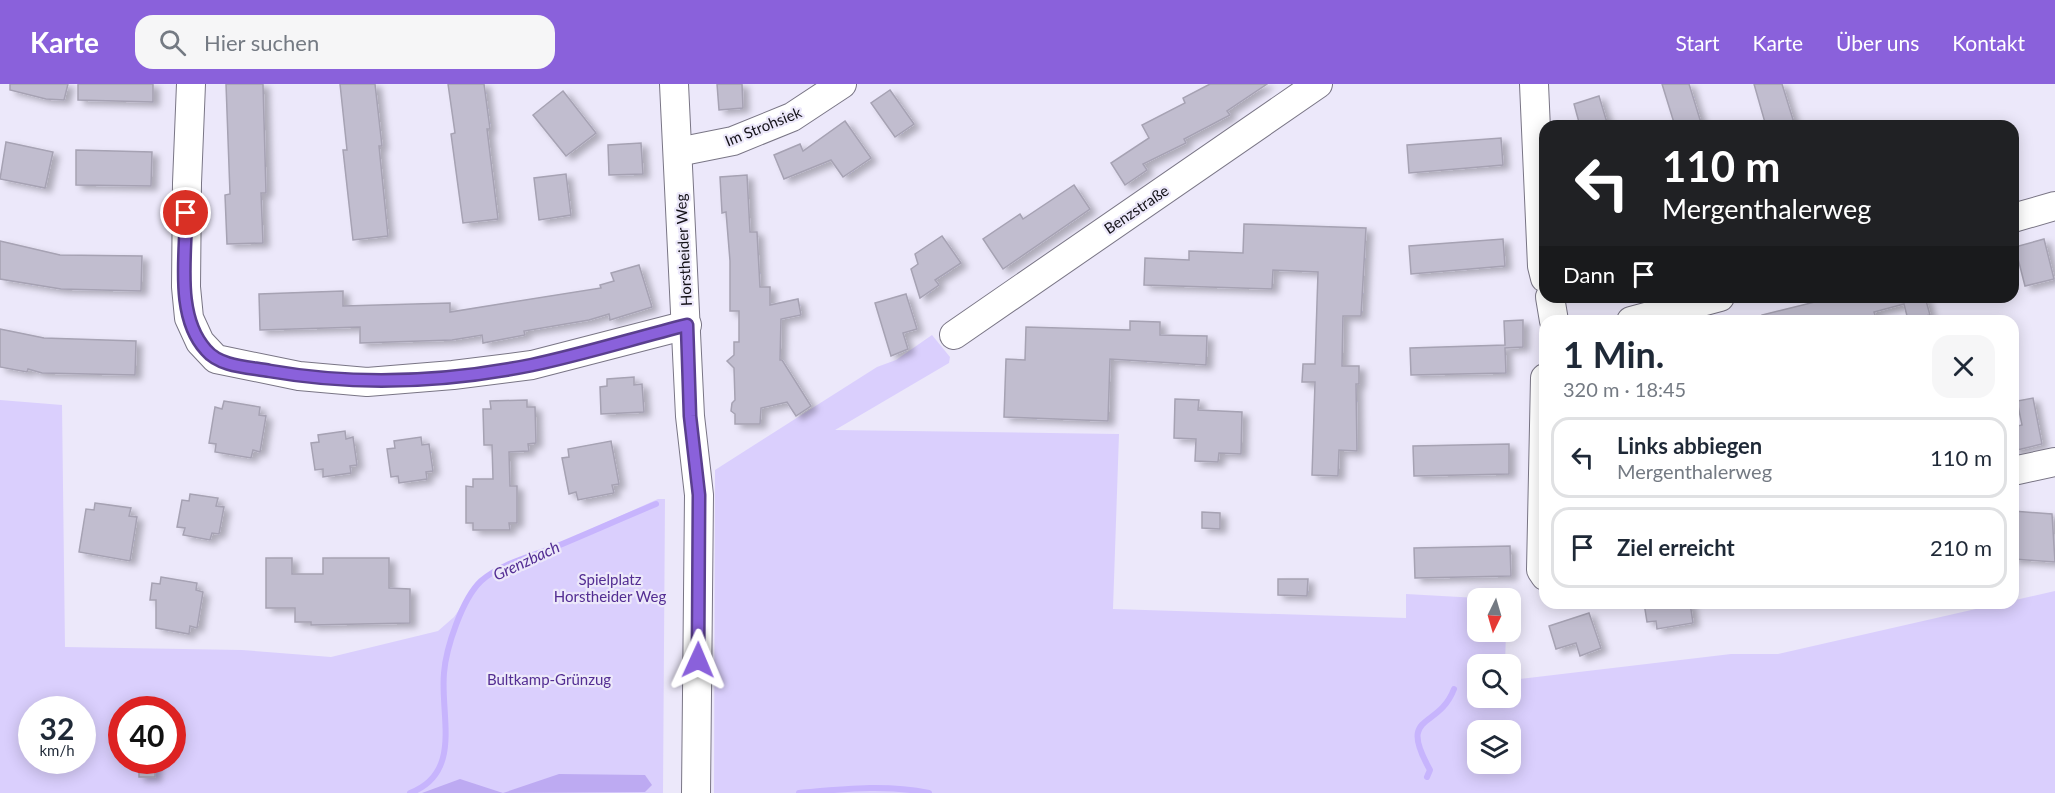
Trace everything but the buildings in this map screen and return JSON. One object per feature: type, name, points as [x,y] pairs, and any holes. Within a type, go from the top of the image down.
[{"type":"street","points":[[191,84],[186,287],[189,318],[200,342],[216,359],[299,376],[367,382],[453,375],[532,365],[687,325]]},
{"type":"street","name":"Horstheider Weg","points":[[674,84],[690,416],[699,495],[696,793]]},
{"type":"street","name":"Im Strohsiek","points":[[678,152],[732,141],[792,117],[842,84]]},
{"type":"street","name":"Benzstraße","points":[[954,334],[1318,84]]},
{"type":"street","points":[[1534,84],[1539,198]]},
{"type":"street","points":[[2019,216],[2055,206]]},
{"type":"street","points":[[1653,315],[1698,303]]},
{"type":"street","name":"Horstheider Weg","points":[[680,793],[681,494],[690,416]]},
{"type":"street","points":[[2019,470],[2055,462]]},
{"type":"green space","points":[[932,335],[950,357],[949,363],[835,430],[1119,434],[1113,609],[1406,618],[1406,594],[1467,597],[1467,642],[1506,642],[1505,654],[1467,654],[1467,708],[1521,708],[1521,679],[1731,654],[1778,654],[1976,609],[2019,609],[2019,599],[2055,591],[2055,793],[714,793],[715,470],[877,367],[896,360]]},
{"type":"green space","name":"Bultkamp-Grünzug","points":[[0,400],[62,405],[65,647],[242,650],[331,657],[438,631],[454,617],[479,581],[507,563],[567,540],[658,499],[665,499],[663,793],[0,793]]},
{"type":"shaded area","points":[[559,774],[645,775],[652,785],[645,792],[503,793]]},
{"type":"shaded area","points":[[460,779],[503,793],[422,793]]},
{"type":"waterway","name":"Grenzbach","points":[[410,793],[427,784],[437,772],[443,758],[445,663],[461,611],[474,589],[489,575],[507,565],[656,504]]},
{"type":"waterway","points":[[1427,777],[1430,770],[1421,751],[1419,730],[1447,702],[1454,689]]},
{"type":"waterway","points":[[799,793],[880,788],[929,793]]},
{"type":"route","points":[[186,213],[186,287],[189,318],[206,351],[216,359],[238,365],[299,376],[367,382],[453,375],[532,365],[687,325],[690,416],[699,495],[698,660]]},
{"type":"park label","name":"Spielplatz Horstheider Weg","points":[[610,588]]}]
